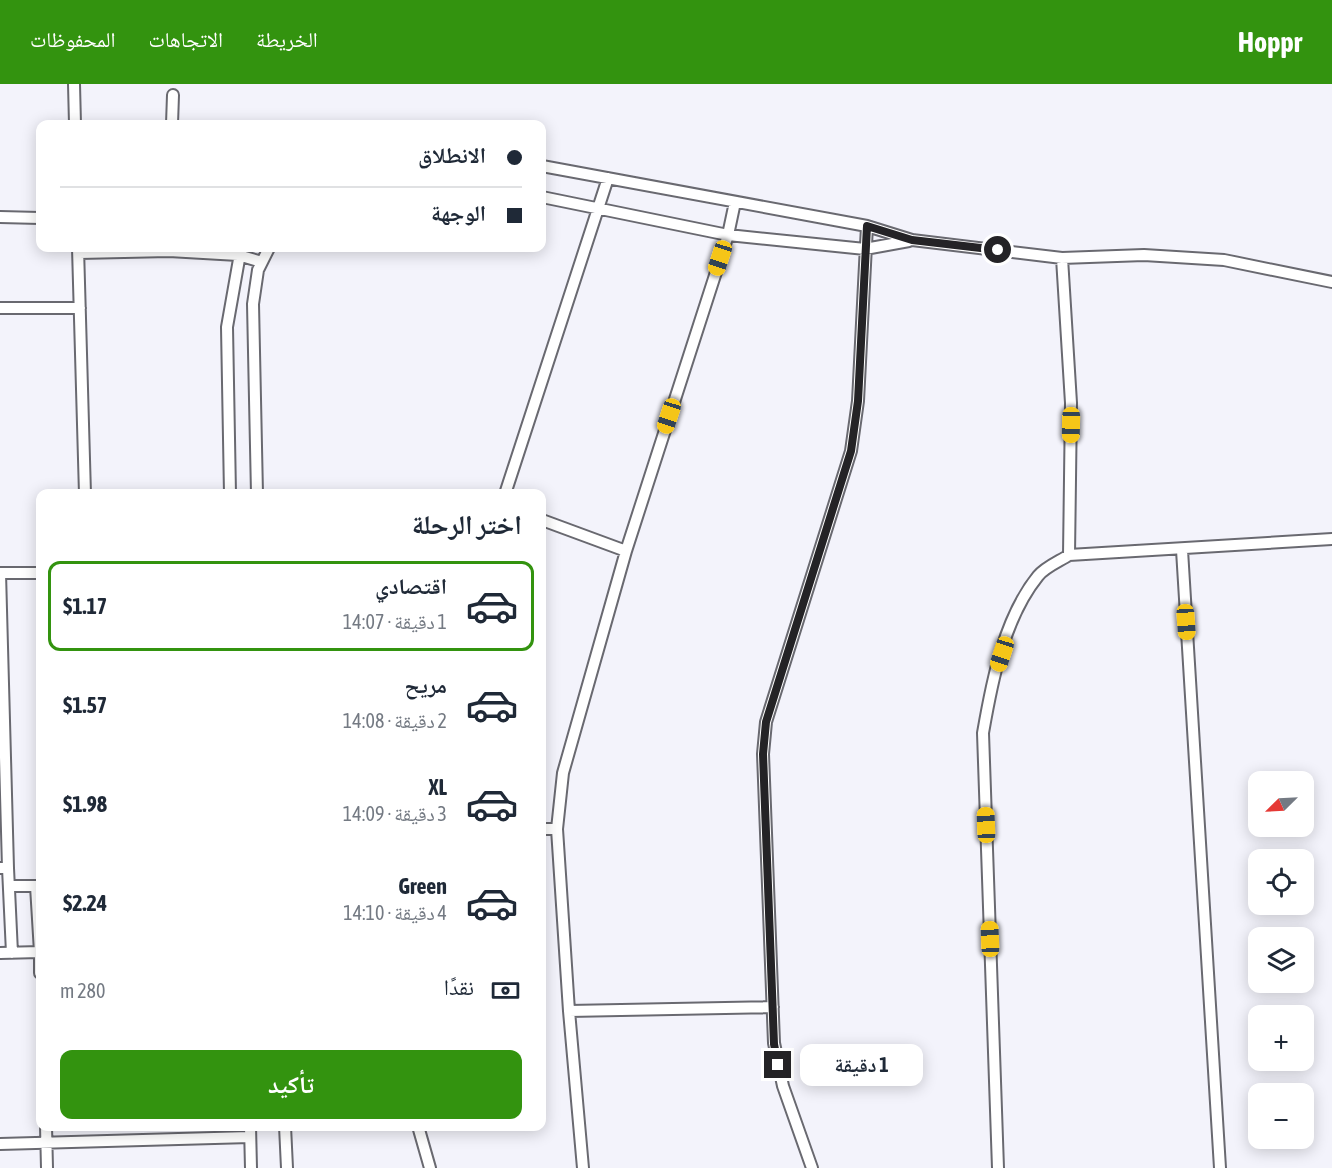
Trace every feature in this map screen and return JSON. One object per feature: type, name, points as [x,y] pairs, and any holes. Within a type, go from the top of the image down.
[{"type":"lane","points":[[74,84],[75,120]]},
{"type":"lane","points":[[172,120],[173,95]]},
{"type":"lane","points":[[546,167],[867,226],[912,240],[1062,258],[1144,255],[1224,260],[1332,282]]},
{"type":"lane","points":[[507,489],[608,178]]},
{"type":"lane","points":[[546,198],[728,235],[865,249],[912,240]]},
{"type":"lane","points":[[583,1168],[568,1011],[557,829],[563,773],[626,551],[728,235],[735,202]]},
{"type":"lane","points":[[0,217],[36,218]]},
{"type":"lane","points":[[812,1168],[783,1086],[774,1044],[763,754],[766,722],[851,451],[858,401],[867,226]]},
{"type":"lane","points":[[79,252],[85,489]]},
{"type":"lane","points":[[230,489],[227,327],[239,252]]},
{"type":"lane","points":[[241,252],[262,262]]},
{"type":"lane","points":[[257,489],[253,304],[262,262],[267,252]]},
{"type":"lane","points":[[1062,258],[1071,403],[1069,555]]},
{"type":"lane","points":[[0,308],[80,308]]},
{"type":"lane","points":[[546,521],[626,551]]},
{"type":"lane","points":[[998,1168],[983,733],[991,688],[1020,604],[1040,574],[1069,555],[1182,550],[1332,539]]},
{"type":"lane","points":[[1182,550],[1220,1168]]},
{"type":"lane","points":[[36,573],[0,573],[4,868],[9,886],[6,953],[36,952]]},
{"type":"lane","points":[[546,829],[557,829]]},
{"type":"lane","points":[[9,886],[36,886]]},
{"type":"lane","points":[[568,1011],[773,1007]]},
{"type":"lane","points":[[46,1131],[47,1168]]},
{"type":"lane","points":[[285,1131],[287,1168]]},
{"type":"lane","points":[[419,1131],[430,1168]]},
{"type":"lane","points":[[0,1144],[250,1132],[251,1168]]},
{"type":"route","points":[[778,1065],[774,1044],[763,754],[766,722],[851,451],[858,401],[867,226],[912,240],[998,250]]}]
